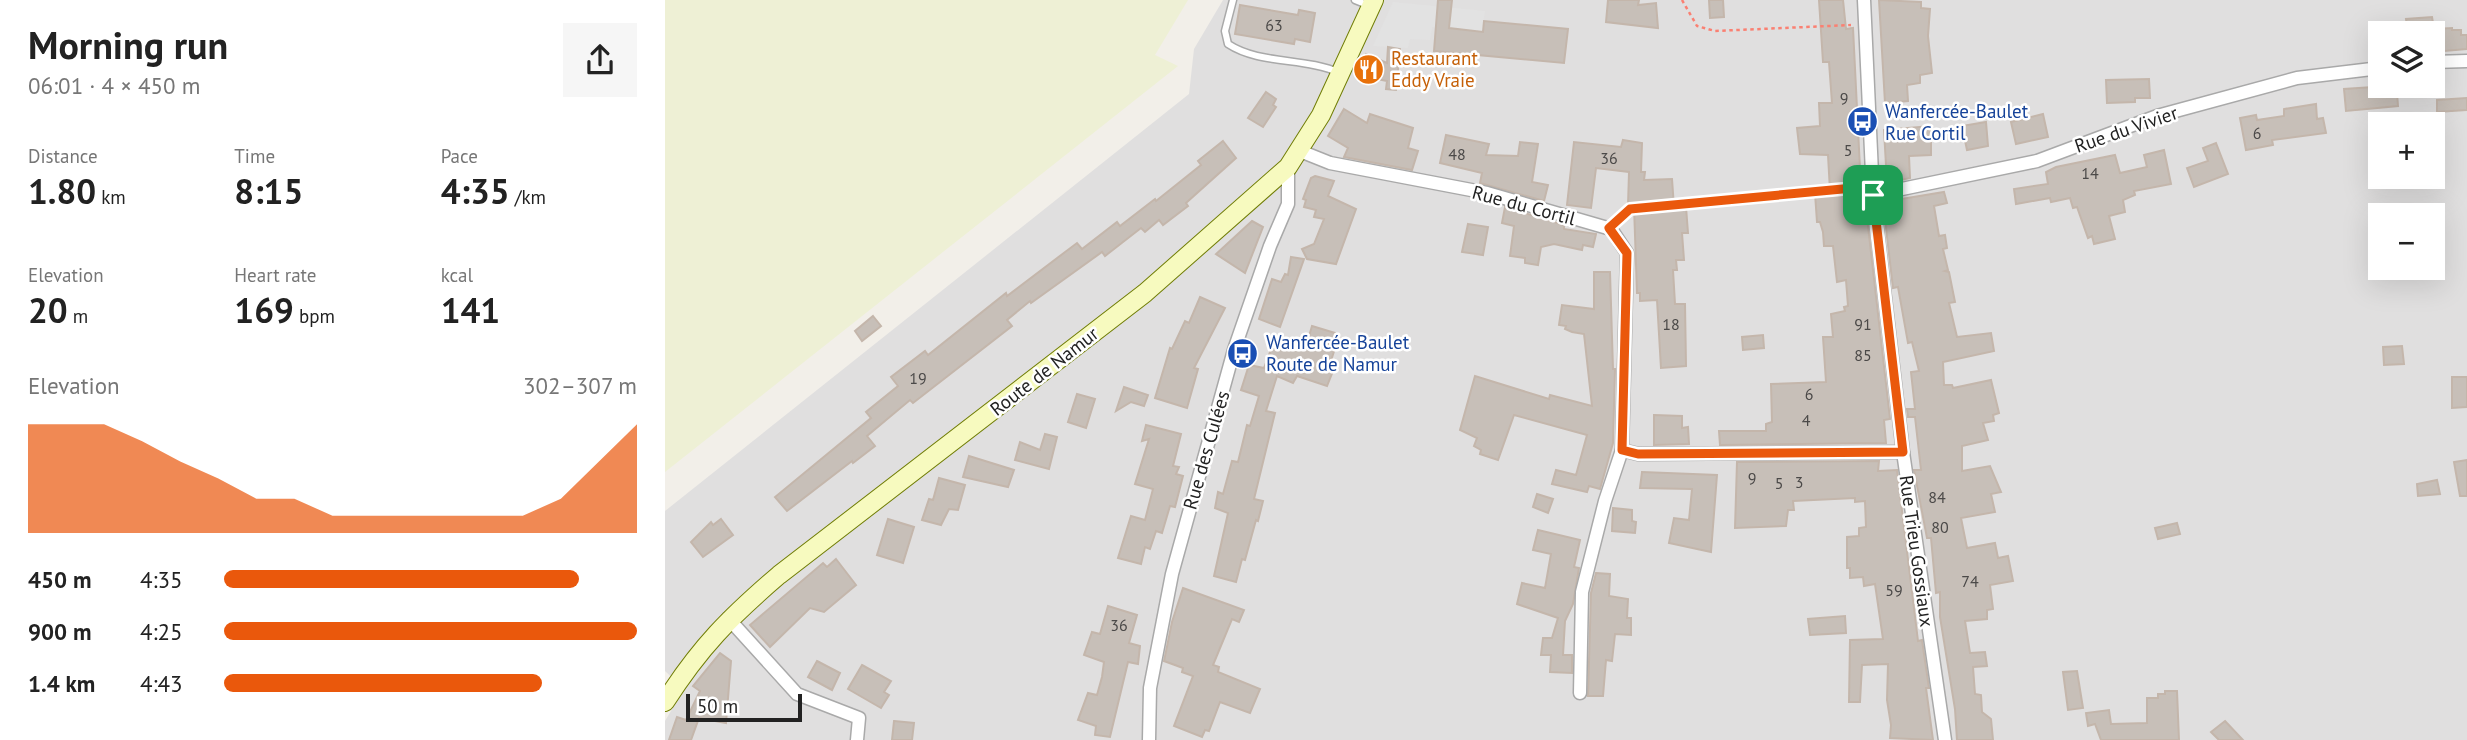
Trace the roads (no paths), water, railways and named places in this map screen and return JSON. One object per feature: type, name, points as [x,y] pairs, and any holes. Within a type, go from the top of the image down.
[{"type":"main road","name":"Route de Namur","points":[[665,702],[689,663],[728,618],[779,575],[1145,293],[1289,167],[1341,73],[1367,2]]},
{"type":"street","name":"Rue Trieu Gossiaux","points":[[1864,0],[1873,195],[1903,452],[1945,740]]},
{"type":"street","points":[[2445,62],[2467,61]]},
{"type":"street","name":"Rue du Vivier","points":[[1873,195],[2037,161],[2157,116],[2297,78],[2368,69]]},
{"type":"street","name":"Rue du Cortil","points":[[1300,150],[1330,163],[1487,193],[1609,228],[1627,253],[1622,450]]},
{"type":"street","name":"Rue des Culées","points":[[1149,740],[1150,688],[1172,574],[1234,350],[1270,246],[1288,204],[1289,167]]},
{"type":"street","points":[[1580,693],[1582,592],[1605,501],[1622,450],[1638,454],[1903,452]]},
{"type":"street","points":[[728,618],[797,694],[859,718],[856,740]]},
{"type":"lane","points":[[1233,0],[1225,31],[1228,44],[1241,53],[1322,65],[1341,73]]},
{"type":"place","name":"Restaurant Eddy Vraie","points":[[1368,69]]},
{"type":"place","name":"Wanfercée-Baulet Rue Cortil","points":[[1862,122]]},
{"type":"place","name":"Wanfercée-Baulet Route de Namur","points":[[1243,353]]}]
